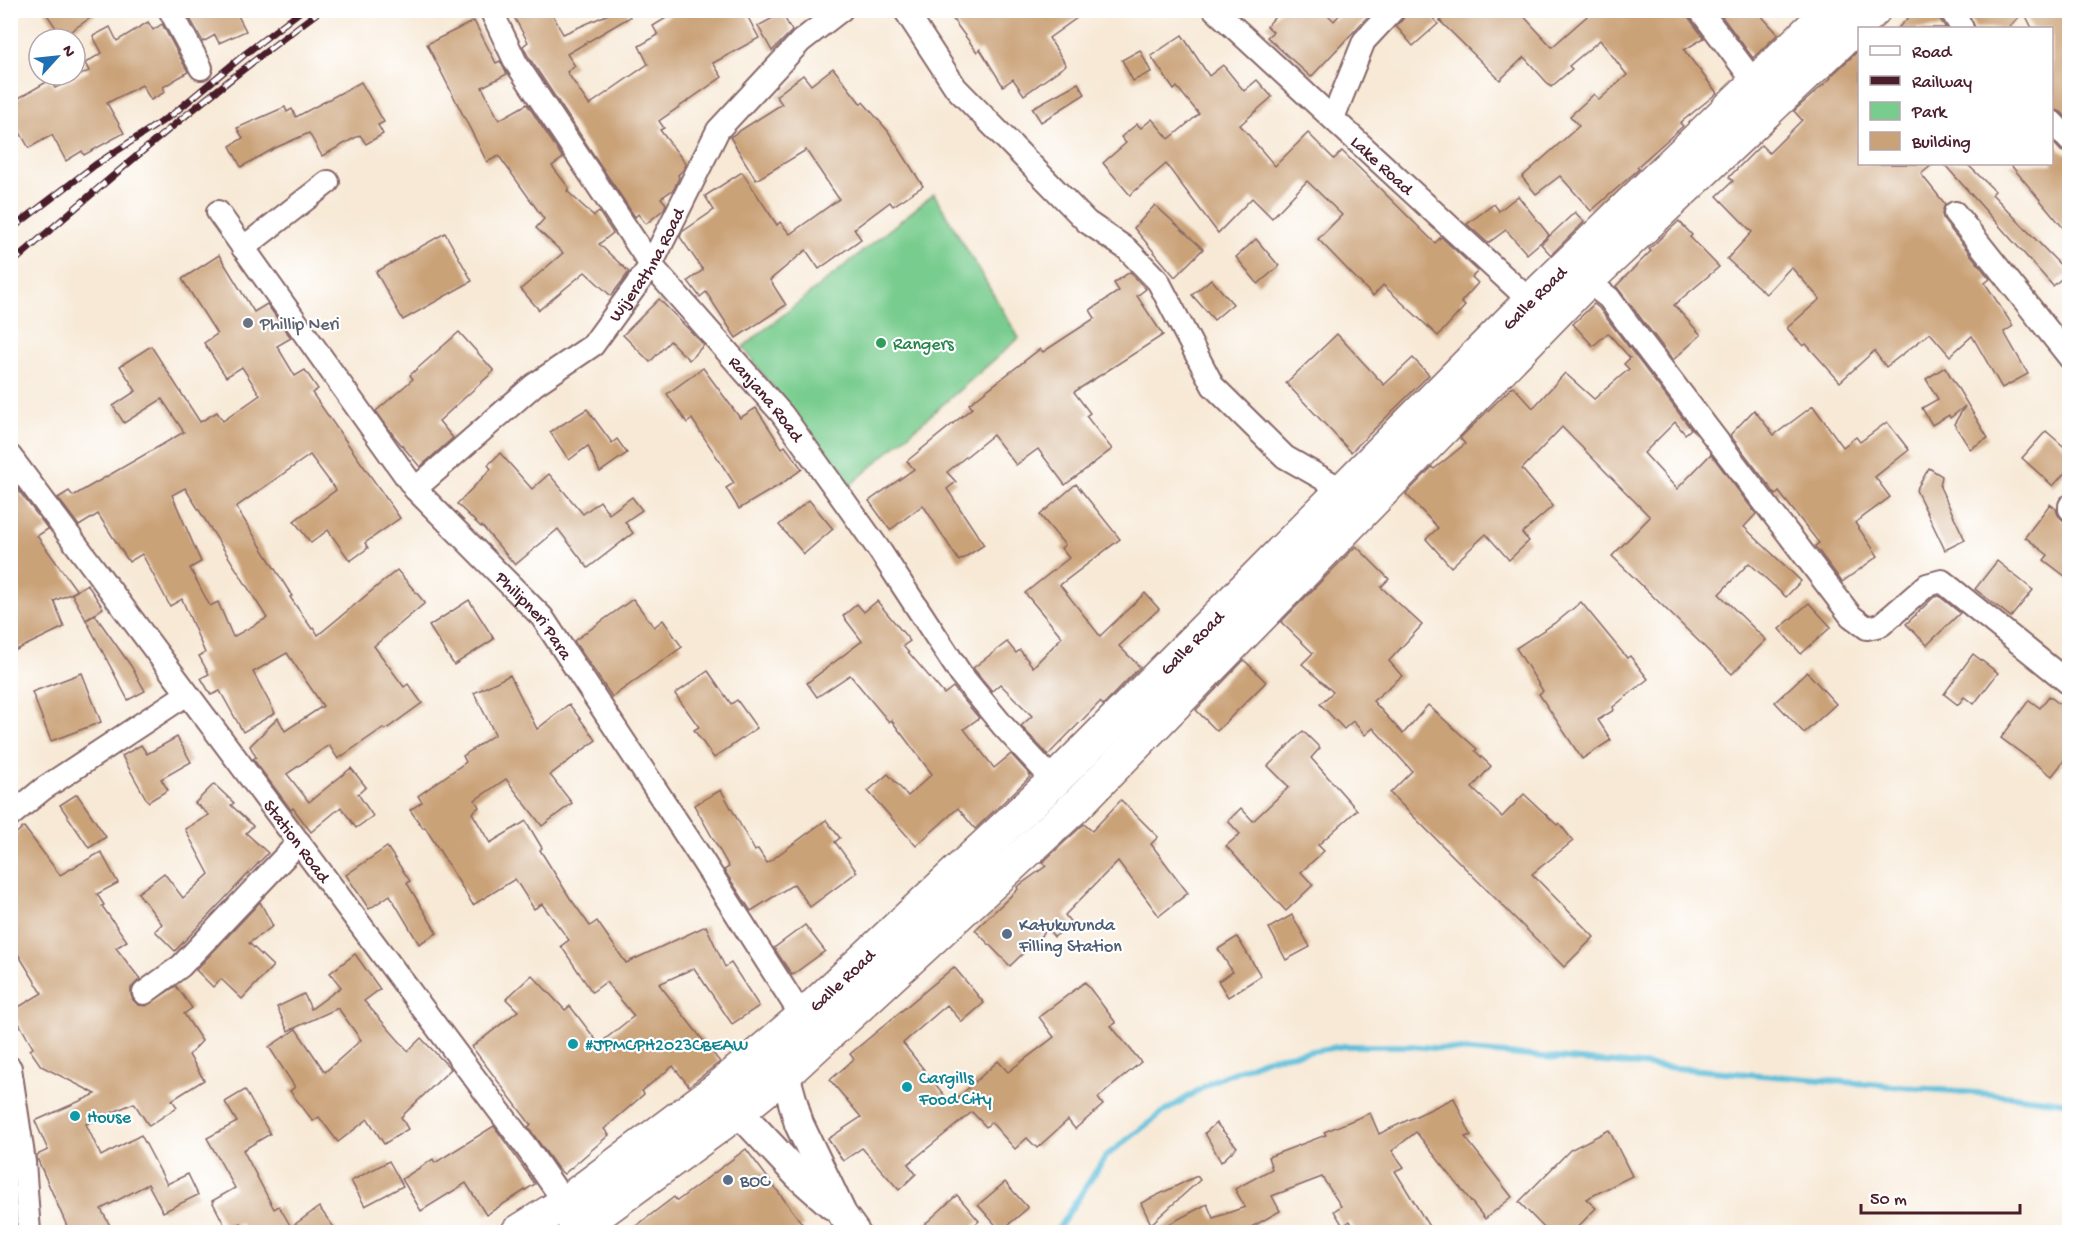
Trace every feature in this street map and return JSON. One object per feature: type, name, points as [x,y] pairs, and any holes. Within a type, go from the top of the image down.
[{"type":"highway","name":"Galle Road","points":[[728,1100],[764,1048],[811,1030],[971,904],[1076,806],[1755,83],[1830,10]]},
{"type":"highway","name":"Galle Road","points":[[518,1233],[574,1221],[728,1100],[785,1074],[811,1030],[950,880],[1054,781],[1343,490],[1540,310],[1587,281],[1874,10]]},
{"type":"highway","points":[[950,880],[971,904]]},
{"type":"main road","points":[[764,1048],[785,1074],[799,1124],[848,1223]]},
{"type":"main road","points":[[728,1100],[798,1175],[848,1223]]},
{"type":"street","points":[[170,10],[201,68]]},
{"type":"street","name":"Ranjana Road","points":[[490,10],[516,63],[651,264],[782,414],[880,551],[962,676],[1003,726],[1054,781]]},
{"type":"street","name":"Wijerathna Road","points":[[415,489],[534,386],[593,345],[651,264],[718,130],[801,41],[841,10]]},
{"type":"street","points":[[905,10],[956,88],[1086,222],[1127,249],[1158,281],[1213,387],[1285,457],[1343,490]]},
{"type":"street","points":[[1333,117],[1364,41],[1393,10]]},
{"type":"street","points":[[1700,10],[1755,83]]},
{"type":"street","points":[[1951,10],[1961,27]]},
{"type":"street","name":"Lake Road","points":[[1226,14],[1540,310]]},
{"type":"street","points":[[2053,123],[2070,141]]},
{"type":"street","points":[[243,248],[328,182]]},
{"type":"street","name":"Philipneri Para","points":[[218,212],[415,489],[542,617],[811,1030]]},
{"type":"street","points":[[1955,213],[2070,358]]},
{"type":"street","points":[[1587,281],[1609,298],[1851,616],[1867,628],[1881,625],[1927,585],[1942,581],[2070,684]]},
{"type":"street","name":"Station Road","points":[[10,456],[299,842],[574,1221]]},
{"type":"street","points":[[10,816],[43,789],[187,694]]},
{"type":"street","points":[[144,993],[181,966],[299,842]]},
{"type":"street","points":[[10,1068],[24,1162],[29,1233]]},
{"type":"green space","name":"Rangers","points":[[934,194],[1019,338],[846,489],[743,347]]},
{"type":"building","points":[[44,10],[102,10],[77,27],[55,27]]},
{"type":"building","points":[[235,10],[246,31],[219,43],[215,35],[203,42],[186,11]]},
{"type":"building","points":[[510,10],[550,10],[563,34],[618,10],[626,10],[630,17],[567,54],[575,66],[567,72],[589,105],[648,64],[639,46],[658,35],[653,26],[679,10],[744,10],[759,38],[713,63],[722,77],[659,121],[664,128],[660,130],[686,164],[678,175],[674,189],[661,198],[666,204],[664,209],[646,224],[638,214],[635,217],[528,56],[523,46],[528,42]]},
{"type":"building","points":[[946,10],[1088,10],[1049,38],[1066,65],[1024,95],[1013,79],[1003,86],[980,49],[977,52]]},
{"type":"building","points":[[1281,10],[1323,10],[1334,21],[1344,10],[1374,10],[1311,77],[1267,37],[1273,32],[1267,26]]},
{"type":"building","points":[[1406,10],[1426,10],[1438,24],[1413,46],[1396,26],[1403,19]]},
{"type":"building","points":[[1450,10],[1518,10],[1552,47],[1594,10],[1687,10],[1689,18],[1704,38],[1684,50],[1717,93],[1680,123],[1683,126],[1591,211],[1560,176],[1536,194],[1522,177],[1579,126],[1570,116],[1594,94],[1599,100],[1627,75],[1600,40],[1569,66],[1572,69],[1551,87],[1524,57],[1500,80],[1440,21]]},
{"type":"building","points":[[1717,10],[1756,10],[1778,34],[1753,58]]},
{"type":"building","points":[[1916,10],[1934,10],[1945,27],[1899,27]]},
{"type":"building","points":[[1967,10],[2070,10],[2070,121],[2061,112],[2053,109],[2053,27],[2032,27],[2024,12],[2009,27],[1975,27]]},
{"type":"building","points":[[782,13],[792,31],[772,51],[758,26]]},
{"type":"building","points":[[474,21],[496,63],[500,61],[507,74],[482,87],[499,120],[527,104],[563,158],[552,166],[569,188],[567,191],[594,216],[599,212],[613,233],[599,244],[629,272],[611,296],[585,272],[539,310],[521,289],[563,253],[536,228],[544,219],[499,156],[487,162],[427,44]]},
{"type":"building","points":[[148,22],[153,30],[162,24],[188,72],[163,87],[165,92],[151,100],[142,85],[107,103],[124,133],[84,155],[82,151],[66,161],[52,135],[29,148],[10,115],[10,103],[38,87],[87,87],[87,72],[89,71],[87,62],[102,53],[93,36],[110,27],[117,41]]},
{"type":"building","points":[[1182,35],[1209,76],[1223,65],[1244,91],[1257,80],[1272,97],[1240,125],[1275,166],[1308,133],[1334,159],[1342,151],[1435,243],[1441,237],[1478,271],[1472,277],[1478,283],[1461,302],[1465,306],[1438,336],[1383,285],[1373,296],[1318,239],[1342,215],[1307,181],[1272,218],[1252,198],[1218,233],[1166,164],[1130,195],[1103,163],[1126,143],[1121,137],[1137,124],[1141,128],[1152,119],[1169,139],[1199,114],[1177,87],[1174,90],[1151,56]]},
{"type":"building","points":[[1140,50],[1151,72],[1133,81],[1122,60]]},
{"type":"building","points":[[1858,51],[1858,165],[1932,165],[1921,174],[1945,204],[1942,214],[1944,221],[1990,279],[1985,283],[2013,326],[2004,332],[2028,374],[2002,388],[1972,336],[1950,356],[1930,333],[1886,367],[1874,351],[1840,382],[1806,344],[1803,346],[1787,328],[1820,299],[1791,267],[1766,294],[1727,259],[1752,232],[1717,196],[1733,181],[1729,177],[1761,145],[1769,153],[1802,120],[1794,111]]},
{"type":"building","points":[[833,68],[861,104],[863,102],[888,131],[923,186],[893,206],[890,202],[854,229],[861,239],[819,269],[806,250],[770,280],[786,305],[736,338],[706,292],[700,297],[688,281],[703,270],[680,237],[682,232],[714,210],[705,196],[742,172],[777,225],[780,222],[790,234],[839,199],[806,150],[756,180],[730,137],[782,104],[776,96],[803,75],[811,85]]},
{"type":"building","points":[[361,82],[384,122],[378,125],[383,134],[366,144],[360,135],[322,156],[309,133],[241,167],[230,146],[243,138],[237,128],[285,107],[287,112],[292,109],[296,117]]},
{"type":"building","points":[[1078,83],[1085,94],[1041,122],[1032,108]]},
{"type":"building","points":[[2053,142],[2061,151],[2070,154],[2070,236],[2011,165],[2053,165]]},
{"type":"building","points":[[1945,165],[1968,165],[1995,191],[1992,194],[2068,273],[2053,286]]},
{"type":"building","points":[[1518,196],[1549,235],[1527,254],[1506,230],[1488,243],[1467,224],[1494,204],[1499,211]]},
{"type":"building","points":[[1155,205],[1203,249],[1175,277],[1134,228]]},
{"type":"building","points":[[1575,212],[1584,222],[1551,255],[1541,244]]},
{"type":"building","points":[[1679,221],[1692,235],[1690,237],[1719,267],[1674,305],[1701,335],[1673,360],[1616,286],[1651,251],[1649,249]]},
{"type":"building","points":[[445,233],[472,281],[403,320],[376,272]]},
{"type":"building","points":[[1256,239],[1279,266],[1258,284],[1236,257]]},
{"type":"building","points":[[219,255],[254,312],[267,304],[291,338],[277,346],[295,376],[305,370],[318,389],[312,393],[400,518],[365,543],[368,548],[350,561],[328,530],[311,543],[294,521],[336,490],[310,455],[236,507],[292,596],[290,597],[318,635],[397,570],[425,603],[374,646],[404,687],[408,684],[422,703],[385,730],[383,728],[338,759],[329,745],[287,774],[309,802],[351,768],[366,787],[358,794],[373,816],[356,828],[341,807],[311,832],[293,808],[291,810],[253,759],[256,757],[250,746],[278,718],[285,731],[323,706],[287,653],[253,672],[275,713],[243,732],[220,691],[211,695],[201,678],[209,674],[199,656],[205,653],[182,599],[170,606],[142,554],[129,562],[98,514],[79,526],[58,498],[69,491],[73,496],[184,432],[162,399],[124,423],[113,406],[136,391],[120,366],[151,346],[200,422],[217,412],[223,421],[260,395],[242,367],[226,377],[204,343],[217,334],[182,279]],"holes":[[[185,488],[267,618],[233,637],[218,602],[210,606],[190,568],[201,562],[172,495]]]},
{"type":"building","points":[[1130,272],[1146,289],[1137,296],[1163,335],[1074,392],[1090,413],[1086,416],[1112,449],[1065,485],[1038,449],[1016,465],[993,435],[947,472],[956,482],[947,489],[984,545],[959,561],[923,505],[890,530],[869,501],[914,469],[907,461],[972,408],[969,404],[1040,349],[1043,352],[1095,318],[1090,310],[1119,291],[1114,283]]},
{"type":"building","points":[[1211,279],[1233,304],[1214,320],[1192,295]]},
{"type":"building","points":[[659,299],[704,345],[689,360],[670,341],[650,362],[623,335]]},
{"type":"building","points":[[1594,304],[1691,429],[1685,434],[1675,422],[1644,453],[1677,489],[1711,454],[1756,514],[1744,527],[1801,581],[1786,597],[1749,563],[1719,594],[1766,640],[1732,674],[1612,556],[1650,517],[1562,427],[1522,469],[1553,506],[1522,533],[1529,541],[1509,560],[1486,534],[1451,567],[1426,539],[1438,528],[1406,494],[1432,467],[1434,469],[1465,444],[1460,438],[1513,386],[1533,408],[1565,373],[1594,399],[1629,369],[1624,364],[1630,358],[1608,333],[1593,346],[1573,324]]},
{"type":"building","points":[[459,332],[494,371],[439,421],[453,438],[420,467],[376,411],[413,379],[410,375]]},
{"type":"building","points":[[1337,334],[1384,385],[1413,358],[1429,375],[1351,452],[1286,383]]},
{"type":"building","points":[[1945,367],[1988,438],[1970,449],[1954,424],[1965,406],[1950,418],[1949,415],[1932,425],[1922,408],[1938,399],[1926,379]]},
{"type":"building","points":[[703,368],[740,418],[756,408],[782,448],[785,446],[802,469],[739,509],[726,488],[734,483],[692,419],[687,423],[667,394]]},
{"type":"building","points":[[1813,406],[1843,447],[1856,437],[1860,442],[1887,422],[1909,450],[1875,477],[1890,497],[1855,523],[1878,556],[1842,582],[1815,546],[1819,543],[1779,492],[1776,495],[1730,435],[1754,410],[1774,435]]},
{"type":"building","points":[[587,409],[612,443],[617,439],[627,453],[600,472],[588,446],[569,460],[550,432]]},
{"type":"building","points":[[2046,431],[2070,452],[2070,467],[2053,486],[2022,458]]},
{"type":"building","points":[[500,453],[532,489],[549,474],[583,514],[600,501],[609,514],[632,497],[642,510],[625,522],[633,533],[588,568],[558,529],[515,565],[482,526],[457,504],[491,469],[488,465]]},
{"type":"building","points":[[1929,468],[1942,476],[1940,487],[1965,540],[1945,550],[1916,490]]},
{"type":"building","points":[[10,479],[48,529],[37,536],[77,591],[54,601],[64,627],[10,653]]},
{"type":"building","points":[[1076,484],[1120,539],[1060,585],[1100,636],[1145,593],[1159,609],[1119,646],[1140,667],[1103,705],[1100,702],[1048,755],[1021,726],[1032,716],[1000,684],[992,691],[973,668],[1007,642],[1016,653],[1020,650],[1033,667],[1062,637],[1025,593],[1069,558],[1061,548],[1065,545],[1040,515]]},
{"type":"building","points":[[809,500],[833,529],[804,554],[779,525]]},
{"type":"building","points":[[2050,504],[2063,520],[2070,522],[2070,580],[2044,560],[2048,555],[2025,537]]},
{"type":"building","points":[[1356,546],[1389,579],[1381,587],[1422,625],[1389,661],[1402,676],[1373,701],[1403,734],[1428,705],[1477,749],[1475,751],[1491,766],[1472,788],[1502,817],[1524,794],[1557,825],[1559,823],[1573,841],[1532,874],[1594,937],[1564,967],[1390,793],[1412,771],[1373,728],[1365,735],[1353,721],[1344,729],[1320,704],[1333,692],[1302,664],[1313,653],[1281,622]]},
{"type":"building","points":[[1997,561],[2033,590],[2011,617],[1975,589]]},
{"type":"building","points":[[87,584],[103,608],[86,620],[72,594]]},
{"type":"building","points":[[1939,596],[1960,613],[1927,645],[1906,624],[1934,597]]},
{"type":"building","points":[[633,599],[654,627],[663,620],[682,647],[612,697],[574,641]]},
{"type":"building","points":[[469,600],[494,639],[454,665],[429,626]]},
{"type":"building","points":[[877,601],[910,641],[903,646],[944,694],[953,687],[979,718],[964,729],[994,768],[1011,754],[1031,776],[975,829],[958,808],[916,846],[868,791],[888,774],[908,796],[932,774],[891,720],[889,722],[850,675],[817,697],[807,683],[862,641],[843,616],[857,604],[864,612]]},
{"type":"building","points":[[1581,602],[1627,658],[1630,656],[1648,679],[1613,707],[1614,710],[1598,720],[1611,740],[1582,759],[1539,694],[1543,691],[1516,648],[1558,621]]},
{"type":"building","points":[[1809,603],[1831,627],[1801,654],[1779,629]]},
{"type":"building","points":[[95,615],[131,666],[145,691],[128,700],[86,620]]},
{"type":"building","points":[[1973,654],[1998,673],[1974,704],[1964,697],[1958,705],[1944,694]]},
{"type":"building","points":[[1244,660],[1266,682],[1217,731],[1196,710]]},
{"type":"building","points":[[708,671],[731,704],[737,700],[757,728],[714,758],[694,730],[699,727],[675,694]]},
{"type":"building","points":[[1807,672],[1836,704],[1804,733],[1775,702]]},
{"type":"building","points":[[82,673],[101,722],[51,741],[32,692]]},
{"type":"building","points":[[510,675],[537,729],[569,704],[596,740],[550,775],[572,803],[542,826],[506,779],[475,800],[479,807],[472,813],[490,843],[526,821],[542,848],[540,850],[570,898],[590,926],[597,921],[626,963],[706,926],[725,967],[731,963],[759,1006],[732,1024],[694,968],[659,984],[720,1062],[689,1086],[673,1066],[642,1091],[644,1094],[604,1129],[609,1135],[564,1174],[528,1127],[531,1125],[472,1047],[518,1011],[506,999],[532,975],[565,1010],[570,1006],[599,1044],[634,1016],[606,982],[592,992],[561,946],[569,940],[542,904],[534,909],[515,879],[473,905],[425,827],[423,828],[410,810],[422,802],[418,796],[466,762],[463,756],[495,734],[474,693]]},
{"type":"building","points":[[2049,696],[2070,712],[2070,753],[2052,776],[2001,738],[2029,700],[2040,708]]},
{"type":"building","points":[[1303,731],[1320,748],[1311,758],[1357,810],[1318,845],[1324,851],[1301,872],[1313,885],[1286,911],[1226,846],[1240,834],[1228,821],[1241,808],[1253,821],[1289,787],[1268,766]]},
{"type":"building","points":[[177,737],[191,762],[161,779],[168,790],[148,802],[122,756],[141,745],[147,754]]},
{"type":"building","points":[[214,784],[234,803],[231,805],[253,826],[246,833],[268,853],[175,951],[155,931],[162,924],[138,893],[164,873],[183,898],[209,874],[185,829],[209,815],[195,803]]},
{"type":"building","points":[[721,790],[755,851],[758,849],[767,863],[826,820],[840,838],[835,842],[857,872],[810,907],[794,884],[751,911],[724,870],[729,867],[694,805]]},
{"type":"building","points":[[77,794],[106,837],[89,848],[60,805]]},
{"type":"building","points":[[1121,800],[1158,837],[1151,844],[1188,893],[1159,916],[1118,861],[1065,915],[1072,924],[1054,937],[1048,929],[1010,966],[975,930],[1018,889],[1017,887],[1046,866],[1042,863],[1084,824],[1092,831]]},
{"type":"building","points":[[24,827],[60,875],[101,852],[118,883],[97,894],[104,905],[102,906],[127,941],[116,948],[140,979],[131,988],[133,1000],[138,1005],[146,1006],[176,986],[192,1008],[184,1014],[202,1041],[189,1055],[204,1080],[172,1100],[177,1107],[149,1126],[134,1103],[86,1124],[101,1156],[141,1135],[167,1184],[188,1174],[198,1195],[163,1212],[148,1184],[101,1209],[114,1233],[70,1233],[37,1158],[37,1155],[48,1150],[35,1121],[96,1094],[41,1066],[30,1050],[33,1048],[12,1011],[42,993],[10,941],[10,838]]},
{"type":"building","points":[[387,847],[410,881],[407,883],[437,933],[419,944],[390,895],[369,909],[346,875]]},
{"type":"building","points":[[260,902],[273,926],[249,943],[273,966],[242,999],[221,979],[213,987],[196,970]]},
{"type":"building","points":[[1292,915],[1310,947],[1286,960],[1269,928]]},
{"type":"building","points":[[805,925],[825,951],[792,975],[774,948]]},
{"type":"building","points":[[1237,937],[1261,976],[1228,997],[1218,981],[1233,972],[1218,949]]},
{"type":"building","points":[[355,954],[380,989],[364,1001],[408,1051],[421,1038],[451,1069],[401,1117],[408,1129],[384,1144],[368,1119],[338,1142],[319,1117],[313,1121],[290,1091],[295,1087],[269,1047],[296,1029],[325,1072],[361,1040],[338,1008],[288,1031],[277,1007],[304,994],[311,1009],[341,987],[330,973]]},
{"type":"building","points":[[954,967],[984,1003],[962,1022],[947,1005],[903,1043],[951,1104],[998,1061],[1008,1072],[1054,1037],[1039,1017],[1085,982],[1116,1023],[1111,1026],[1141,1062],[1098,1098],[1103,1105],[1075,1129],[1068,1120],[1037,1148],[1027,1138],[1015,1149],[991,1122],[986,1127],[972,1112],[908,1164],[916,1174],[899,1190],[862,1148],[843,1161],[828,1139],[861,1117],[830,1080],[854,1059],[850,1054]]},
{"type":"building","points":[[245,1090],[270,1134],[243,1150],[274,1209],[279,1206],[291,1227],[319,1207],[338,1233],[247,1233],[241,1223],[227,1230],[212,1201],[235,1188],[207,1138],[237,1122],[225,1102]]},
{"type":"building","points":[[1454,1098],[1471,1135],[1465,1137],[1512,1197],[1485,1219],[1416,1132],[1392,1151],[1404,1167],[1395,1171],[1433,1233],[1357,1233],[1350,1221],[1343,1226],[1334,1211],[1341,1206],[1322,1177],[1272,1196],[1280,1211],[1241,1233],[1152,1233],[1207,1204],[1213,1218],[1245,1207],[1235,1189],[1272,1169],[1268,1157],[1326,1135],[1324,1132],[1370,1113],[1379,1134]]},
{"type":"building","points":[[1216,1123],[1237,1147],[1221,1162],[1205,1133]]},
{"type":"building","points":[[494,1126],[535,1184],[486,1215],[466,1183],[421,1211],[402,1179],[433,1159],[435,1163]]},
{"type":"building","points":[[1609,1130],[1632,1176],[1586,1199],[1596,1208],[1572,1233],[1549,1233],[1519,1202],[1570,1150]]},
{"type":"building","points":[[746,1149],[804,1226],[795,1233],[627,1233],[674,1197],[677,1201]]},
{"type":"building","points":[[389,1161],[403,1186],[365,1206],[351,1181]]},
{"type":"building","points":[[1197,1176],[1200,1180],[1151,1224],[1141,1203]]},
{"type":"building","points":[[1005,1182],[1028,1208],[1001,1231],[978,1205]]},
{"type":"building","points":[[957,1195],[979,1221],[966,1233],[915,1233]]},
{"type":"waterway","points":[[1056,1232],[1106,1156],[1159,1115],[1215,1080],[1269,1058],[1344,1046],[1410,1046],[2013,1096],[2070,1103]]},
{"type":"railway","points":[[10,230],[95,165],[173,114],[302,10]]},
{"type":"railway","points":[[10,265],[163,134],[321,10]]},
{"type":"place","name":"Phillip Neri","points":[[248,323]]},
{"type":"place","name":"Rangers","points":[[881,343]]},
{"type":"place","name":"Katukurunda Filling Station","points":[[1007,934]]},
{"type":"place","name":"#JPMCPH2023CBEAW","points":[[573,1044]]},
{"type":"place","name":"Cargills Food City","points":[[907,1087]]},
{"type":"place","name":"House","points":[[75,1116]]},
{"type":"place","name":"BOC","points":[[728,1180]]}]
